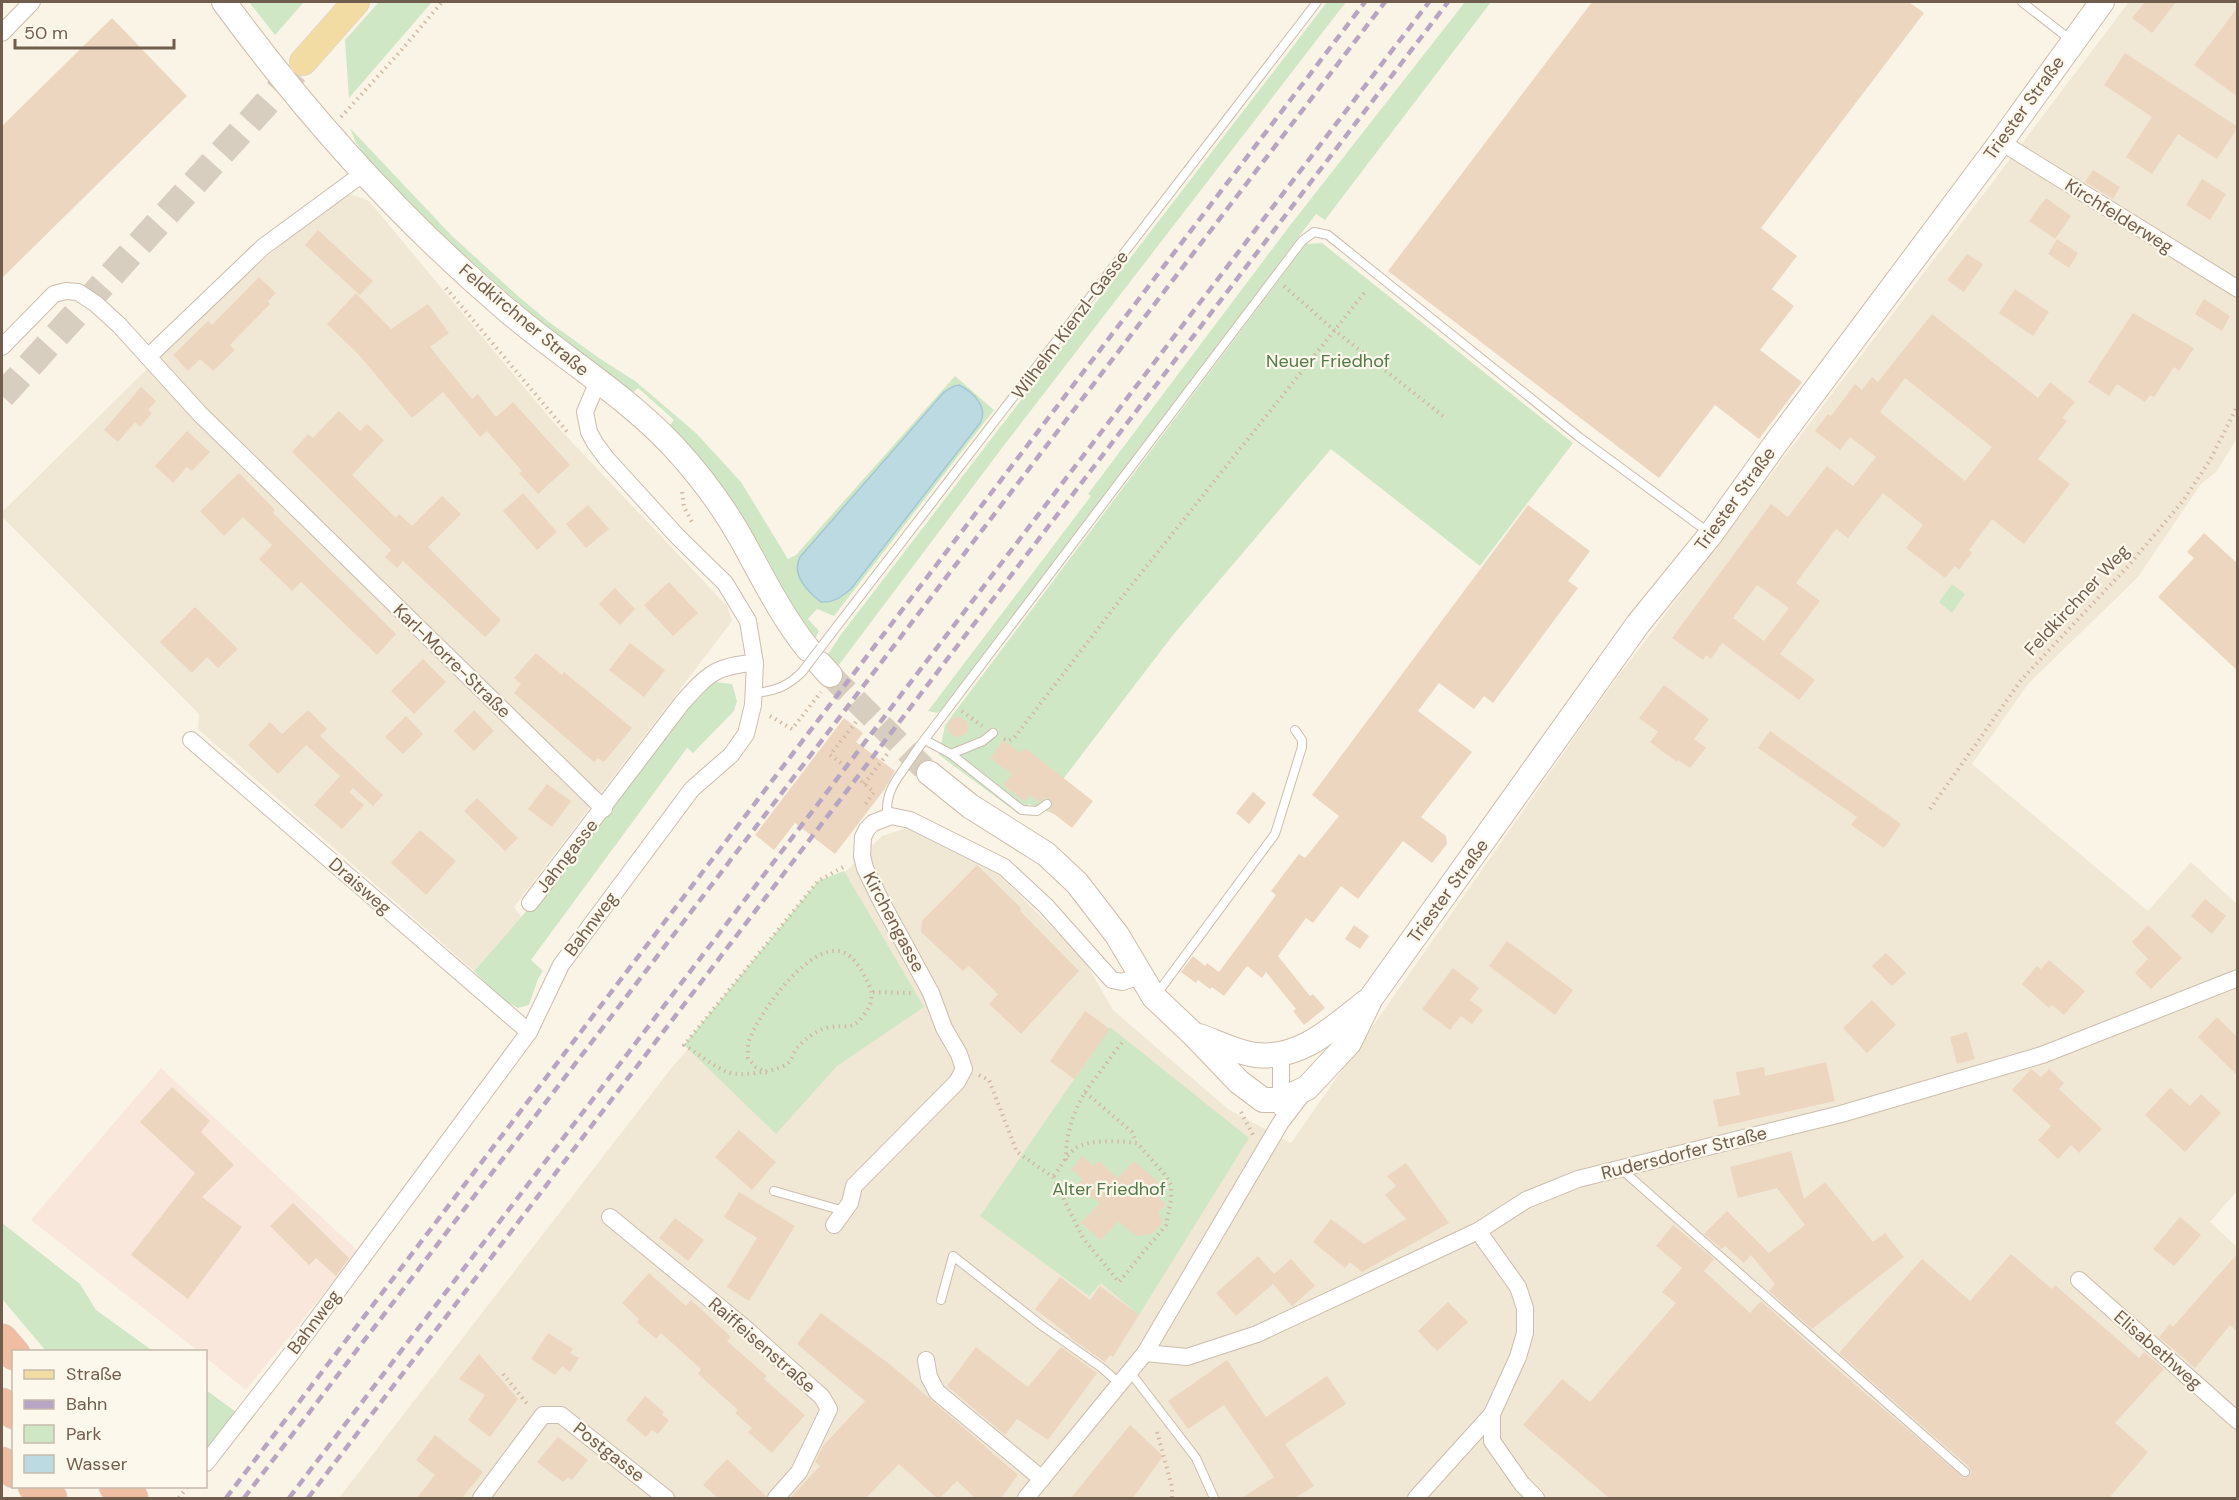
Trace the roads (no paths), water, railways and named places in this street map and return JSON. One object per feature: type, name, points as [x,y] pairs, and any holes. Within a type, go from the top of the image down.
[{"type":"highway","points":[[2,1340],[12,1352]]},
{"type":"highway","points":[[37,1488],[51,1498]]},
{"type":"highway","points":[[118,1488],[134,1498]]},
{"type":"main road","points":[[303,62],[356,2]]},
{"type":"street","points":[[2,33],[32,2]]},
{"type":"street","name":"Feldkirchner Straße","points":[[224,2],[365,172],[462,269],[509,312],[659,432],[704,482],[743,541],[770,594],[817,666]]},
{"type":"street","name":"Triester Straße","points":[[1371,998],[1638,624],[1711,534],[2102,2]]},
{"type":"street","name":"Kirchfelderweg","points":[[2001,142],[2238,289]]},
{"type":"street","points":[[148,357],[263,247],[365,172]]},
{"type":"street","name":"Karl-Morre-Straße","points":[[2,346],[54,294],[66,291],[78,292],[96,304],[119,325],[200,414],[603,809]]},
{"type":"street","name":"Bahnweg","points":[[207,1462],[294,1350],[528,1032],[561,965],[692,789],[739,745],[750,721],[755,663],[748,621],[724,583],[678,537],[606,458],[589,432],[585,412],[598,381]]},
{"type":"street","points":[[603,809],[698,685],[719,669],[732,664],[755,663]]},
{"type":"street","name":"Draisweg","points":[[191,740],[528,1032]]},
{"type":"street","points":[[929,773],[970,806],[1028,842],[1063,869],[1104,916],[1154,997],[1239,1082],[1281,1111]]},
{"type":"street","name":"Jahngasse","points":[[530,903],[603,809]]},
{"type":"street","points":[[887,817],[910,820],[1004,867],[1046,906],[1112,980],[1122,982],[1141,976]]},
{"type":"street","name":"Kirchengasse","points":[[844,1210],[850,1203],[854,1186],[957,1082],[964,1069],[959,1054],[944,1028],[932,993],[881,901],[862,856],[863,837],[867,829],[873,823],[887,817]]},
{"type":"street","name":"Rudersdorfer Straße","points":[[1146,1353],[1187,1357],[1257,1334],[1478,1231],[1526,1200],[1578,1179],[1841,1114],[2042,1055],[2238,978]]},
{"type":"street","points":[[1193,1034],[1254,1055],[1281,1055],[1320,1038],[1371,998]]},
{"type":"street","points":[[1026,1498],[1146,1353],[1281,1111],[1307,1088],[1350,1043],[1371,998]]},
{"type":"street","points":[[1281,1055],[1281,1111]]},
{"type":"street","points":[[834,1225],[844,1210]]},
{"type":"street","name":"Raiffeisenstraße","points":[[610,1217],[745,1328],[822,1397],[829,1408],[799,1472],[777,1498]]},
{"type":"street","points":[[1416,1498],[1492,1414],[1518,1357],[1525,1333],[1525,1308],[1518,1287],[1478,1231]]},
{"type":"street","name":"Elisabethweg","points":[[2079,1280],[2238,1421]]},
{"type":"street","points":[[926,1360],[929,1377],[937,1392],[1042,1479]]},
{"type":"street","points":[[1492,1414],[1492,1441],[1522,1484],[1536,1498]]},
{"type":"street","name":"Postgasse","points":[[482,1498],[543,1415],[561,1415],[666,1498]]},
{"type":"lane","name":"Wilhelm Kienzl-Gasse","points":[[754,693],[782,687],[817,666],[1317,2]]},
{"type":"lane","points":[[2022,2],[2073,41]]},
{"type":"lane","points":[[887,817],[889,790],[901,773],[1307,236],[1321,232],[1328,235],[1579,437],[1711,534]]},
{"type":"lane","points":[[1154,997],[1275,834],[1302,747],[1302,740],[1296,730]]},
{"type":"lane","points":[[951,754],[983,741],[993,733]]},
{"type":"lane","points":[[922,744],[951,754],[1022,810],[1037,811],[1047,804]]},
{"type":"lane","points":[[1620,1169],[1965,1472]]},
{"type":"lane","points":[[774,1191],[844,1210]]},
{"type":"lane","points":[[941,1300],[953,1256],[1102,1368],[1125,1378],[1196,1458],[1214,1498]]},
{"type":"water","points":[[959,385],[974,396],[981,406],[980,423],[851,589],[841,597],[821,602],[811,593],[799,576],[800,557],[944,392]]},
{"type":"tunnel","points":[[2,396],[303,63]]},
{"type":"tunnel","points":[[830,675],[929,773]]},
{"type":"railway","points":[[226,1498],[1365,2]]},
{"type":"railway","points":[[244,1498],[1385,2]]},
{"type":"railway","points":[[289,1498],[1429,2]]},
{"type":"railway","points":[[308,1498],[1448,2]]},
{"type":"park label","name":"Neuer Friedhof","points":[[1328,361]]},
{"type":"park label","name":"Alter Friedhof","points":[[1109,1189]]}]
